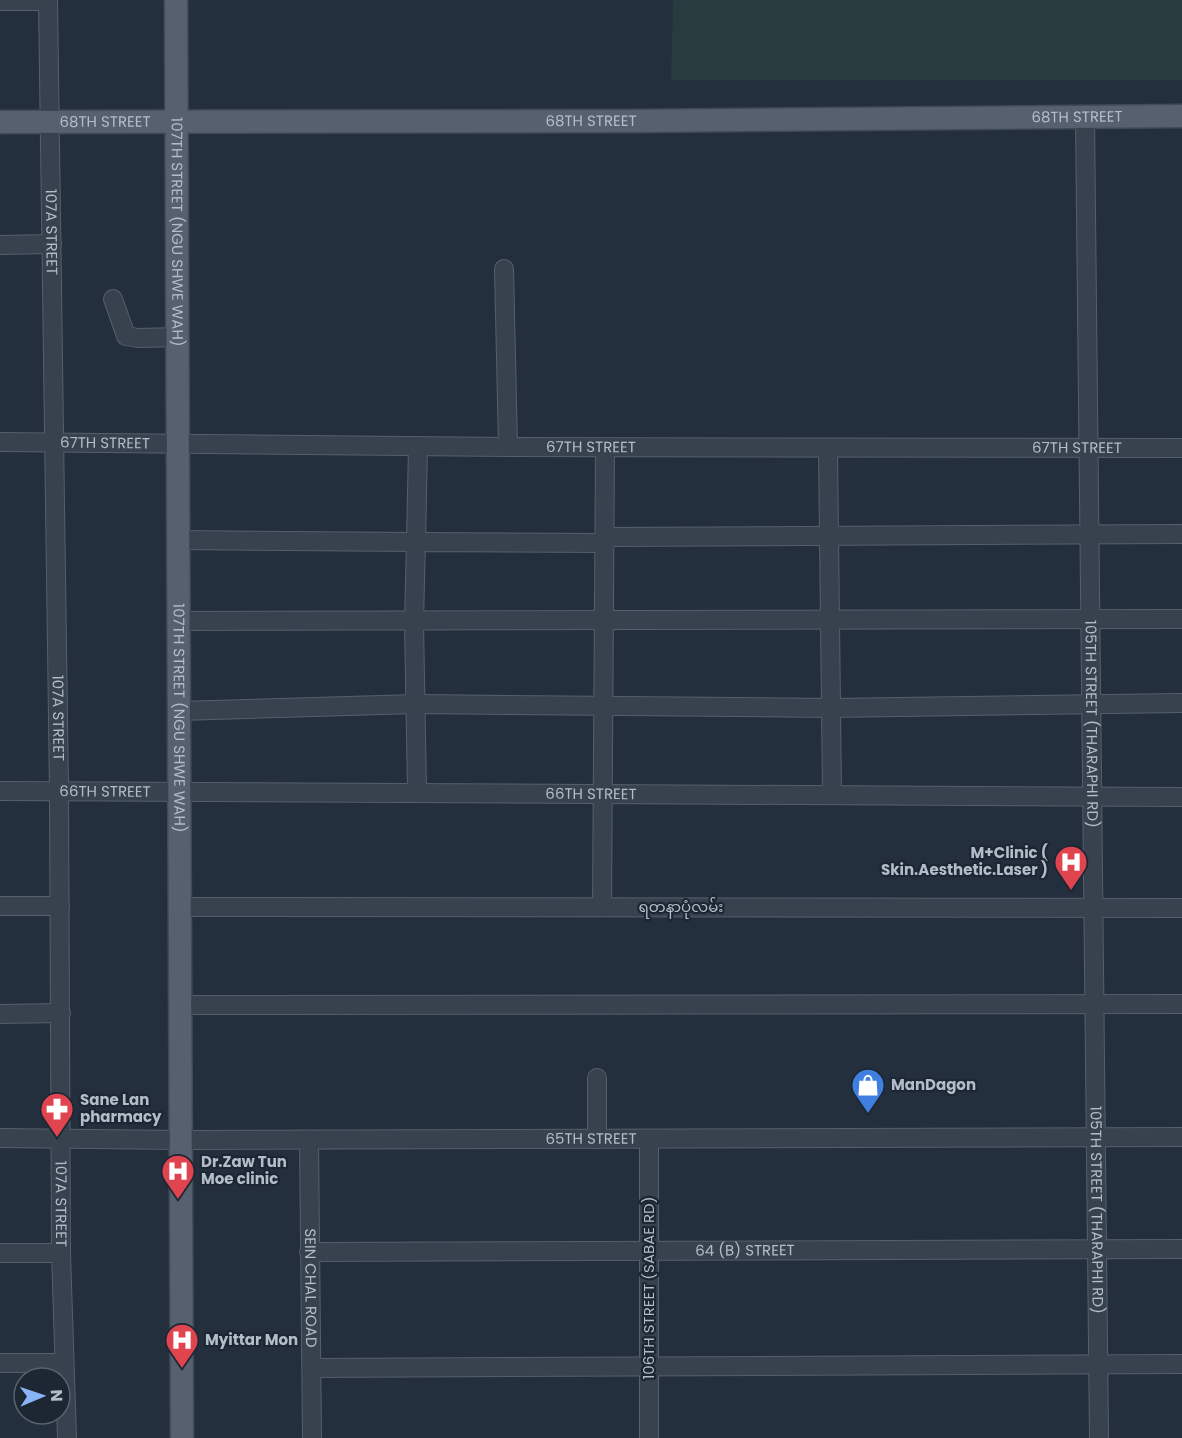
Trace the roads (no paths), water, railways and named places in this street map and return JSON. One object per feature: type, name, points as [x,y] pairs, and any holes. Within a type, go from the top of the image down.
[{"type":"main road","name":"107TH STREET (NGU SHWE WAH)","points":[[176,0],[182,1438]]},
{"type":"main road","name":"68TH STREET","points":[[0,122],[634,121],[1182,116]]},
{"type":"street","points":[[0,1],[48,1]]},
{"type":"street","name":"107A STREET","points":[[48,1],[59,791],[61,1253],[67,1438]]},
{"type":"street","name":"105TH STREET (THARAPHI RD)","points":[[1085,118],[1099,1438]]},
{"type":"street","points":[[0,245],[52,244]]},
{"type":"street","points":[[504,269],[508,447]]},
{"type":"street","points":[[113,299],[126,336],[177,337]]},
{"type":"street","name":"67TH STREET","points":[[0,442],[605,448],[1182,448]]},
{"type":"street","points":[[417,792],[414,622],[418,446]]},
{"type":"street","points":[[602,907],[605,448]]},
{"type":"street","points":[[828,448],[832,795]]},
{"type":"street","points":[[178,540],[416,542],[830,534],[1182,534]]},
{"type":"street","points":[[179,621],[1182,619]]},
{"type":"street","points":[[179,711],[416,704],[831,708],[1182,703]]},
{"type":"street","name":"66TH STREET","points":[[0,790],[1182,797]]},
{"type":"street","points":[[0,906],[60,906]]},
{"type":"street","name":"ရတနာပုံလမ်း","points":[[180,907],[1182,908]]},
{"type":"street","points":[[180,1005],[1182,1004]]},
{"type":"street","points":[[0,1014],[61,1013]]},
{"type":"street","points":[[597,1078],[597,1138]]},
{"type":"street","name":"65TH STREET","points":[[0,1138],[309,1140],[1182,1137]]},
{"type":"street","name":"106TH STREET (SABAE RD)","points":[[649,1139],[650,1438]]},
{"type":"street","name":"SEIN CHAL ROAD","points":[[309,1140],[312,1438]]},
{"type":"street","name":"64 (B) STREET","points":[[309,1252],[648,1253],[1182,1249]]},
{"type":"street","points":[[0,1253],[61,1253]]},
{"type":"street","points":[[0,1363],[64,1363]]},
{"type":"street","points":[[312,1368],[1182,1364]]},
{"type":"place","name":"M+Clinic ( Skin.Aesthetic.Laser )","points":[[1071,891]]},
{"type":"place","name":"ManDagon","points":[[868,1114]]},
{"type":"place","name":"Sane Lan pharmacy","points":[[57,1138]]},
{"type":"place","name":"Dr.Zaw Tun Moe clinic","points":[[178,1200]]},
{"type":"place","name":"Myittar Mon","points":[[182,1369]]}]
